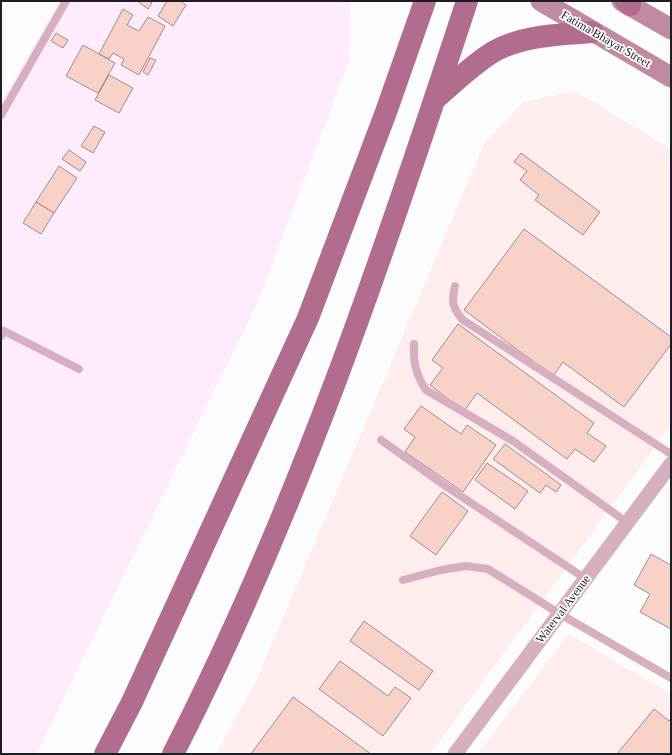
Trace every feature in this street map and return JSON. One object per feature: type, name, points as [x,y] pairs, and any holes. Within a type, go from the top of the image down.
[{"type":"main road","points":[[412,1],[416,28]]},
{"type":"main road","points":[[105,754],[136,695],[308,318],[386,112],[425,1]]},
{"type":"main road","points":[[173,754],[245,601],[298,480],[392,227],[467,1]]},
{"type":"main road","name":"Fatima Bhayat Street","points":[[541,1],[671,77]]},
{"type":"main road","points":[[626,2],[671,29]]},
{"type":"main road","points":[[435,99],[478,63],[494,52],[510,44],[541,37],[592,32]]},
{"type":"street","name":"Waterval Avenue","points":[[455,754],[671,464]]},
{"type":"lane","points":[[1,116],[66,1]]},
{"type":"lane","points":[[455,286],[452,297],[453,304],[463,320],[671,454]]},
{"type":"lane","points":[[1,336],[4,331],[78,369]]},
{"type":"lane","points":[[414,344],[413,360],[419,380],[426,390],[513,440],[628,522]]},
{"type":"lane","points":[[382,440],[444,486],[586,579]]},
{"type":"lane","points":[[403,580],[441,570],[466,566],[488,568],[560,614],[671,678]]},
{"type":"shaded area","points":[[60,1],[350,1],[349,61],[259,299],[36,754],[1,754],[1,102]]},
{"type":"shaded area","points":[[575,91],[671,149],[671,425],[430,754],[216,754],[257,679],[484,144],[523,102]]},
{"type":"shaded area","points":[[569,634],[671,694],[671,754],[478,754]]},
{"type":"building","points":[[137,1],[149,1],[152,3],[148,9]]},
{"type":"building","points":[[167,1],[181,1],[186,5],[173,26],[158,16]]},
{"type":"building","points":[[123,9],[133,15],[127,25],[139,31],[148,17],[165,26],[139,75],[121,65],[124,59],[113,53],[109,59],[99,54]]},
{"type":"building","points":[[56,33],[68,40],[63,48],[51,41]]},
{"type":"building","points":[[83,45],[115,63],[98,93],[66,76]]},
{"type":"building","points":[[150,58],[156,60],[148,75],[143,72]]},
{"type":"building","points":[[109,75],[133,88],[119,113],[95,100]]},
{"type":"building","points":[[94,126],[105,132],[93,153],[81,146]]},
{"type":"building","points":[[69,150],[86,162],[80,171],[62,159]]},
{"type":"building","points":[[521,153],[600,212],[583,235],[535,200],[539,195],[520,180],[527,171],[514,162]]},
{"type":"building","points":[[59,166],[77,178],[54,213],[36,202]]},
{"type":"building","points":[[36,202],[54,213],[41,234],[23,223]]},
{"type":"building","points":[[524,229],[671,337],[671,344],[624,407],[563,362],[553,376],[464,310]]},
{"type":"building","points":[[458,324],[594,423],[587,433],[606,446],[594,462],[575,449],[567,459],[477,393],[464,411],[430,385],[443,368],[432,360]]},
{"type":"building","points":[[421,406],[461,434],[467,425],[496,445],[463,492],[405,452],[415,437],[404,429]]},
{"type":"building","points":[[505,444],[561,485],[556,492],[546,485],[540,493],[493,459]]},
{"type":"building","points":[[487,463],[528,491],[515,509],[475,480]]},
{"type":"building","points":[[442,492],[468,511],[436,555],[410,536]]},
{"type":"building","points":[[651,554],[671,565],[671,629],[640,612],[650,594],[634,585]]},
{"type":"building","points":[[364,621],[433,671],[419,690],[350,641]]},
{"type":"building","points":[[340,661],[388,696],[395,687],[411,698],[383,736],[319,689]]},
{"type":"building","points":[[293,697],[371,754],[251,754]]},
{"type":"building","points":[[654,709],[669,721],[671,718],[671,754],[617,754]]}]
